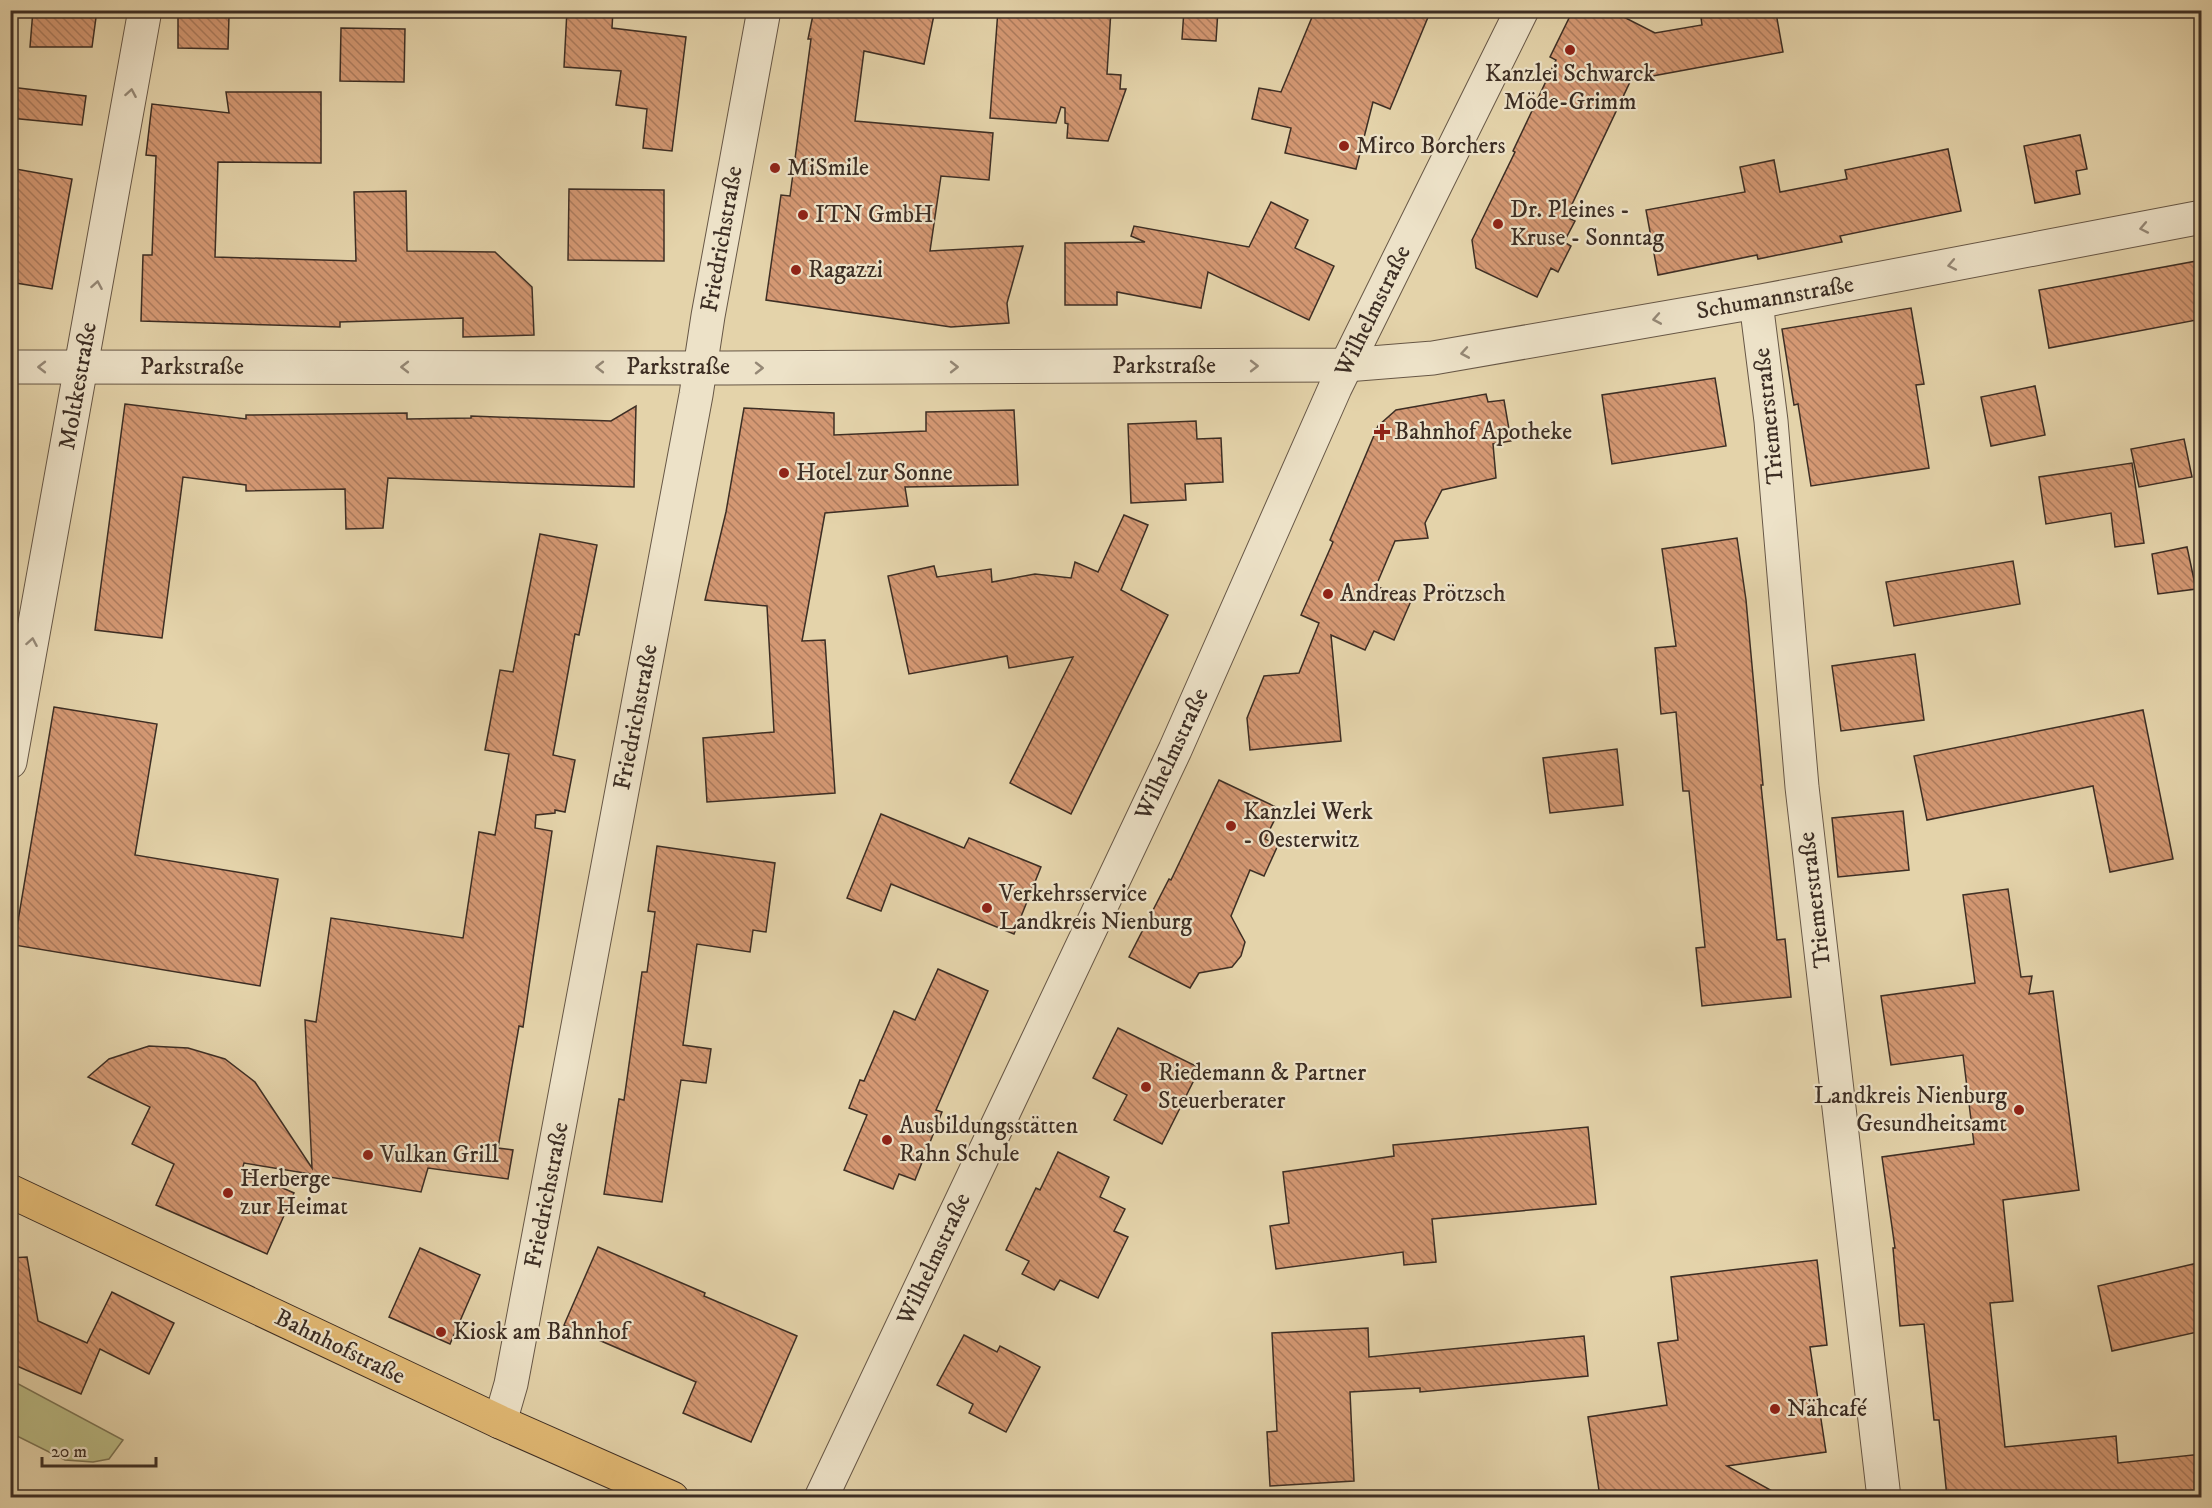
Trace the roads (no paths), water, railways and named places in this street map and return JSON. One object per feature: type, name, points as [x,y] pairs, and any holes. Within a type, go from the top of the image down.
[{"type":"main road","name":"Bahnhofstraße","points":[[10,1191],[500,1422],[672,1497]]},
{"type":"street","name":"Moltkestraße","points":[[10,762],[146,10]]},
{"type":"street","name":"Friedrichstraße","points":[[500,1422],[511,1384],[522,1328],[764,10]]},
{"type":"street","name":"Wilhelmstraße","points":[[821,1497],[1175,750],[1346,365],[1522,10]]},
{"type":"street","name":"Schumannstraße","points":[[1346,365],[1433,358],[1756,302],[2202,217]]},
{"type":"street","name":"Triemerstraße","points":[[1756,302],[1771,421],[1802,787],[1884,1497]]},
{"type":"street","name":"Parkstraße","points":[[10,367],[727,368],[1346,365]]},
{"type":"place","name":"Kanzlei Schwarck Möde-Grimm","points":[[1570,50]]},
{"type":"place","name":"Mirco Borchers","points":[[1344,146]]},
{"type":"place","name":"MiSmile","points":[[775,168]]},
{"type":"place","name":"ITN GmbH","points":[[803,215]]},
{"type":"place","name":"Dr. Pleines - Kruse - Sonntag","points":[[1498,224]]},
{"type":"place","name":"Ragazzi","points":[[796,270]]},
{"type":"place","name":"Bahnhof Apotheke","points":[[1382,432]]},
{"type":"place","name":"Hotel zur Sonne","points":[[784,473]]},
{"type":"place","name":"Andreas Prötzsch","points":[[1328,594]]},
{"type":"place","name":"Kanzlei Werk - Oesterwitz","points":[[1231,826]]},
{"type":"place","name":"Verkehrsservice Landkreis Nienburg","points":[[987,908]]},
{"type":"place","name":"Riedemann & Partner Steuerberater","points":[[1146,1087]]},
{"type":"place","name":"Landkreis Nienburg Gesundheitsamt","points":[[2019,1110]]},
{"type":"place","name":"Ausbildungsstätten Rahn Schule","points":[[887,1140]]},
{"type":"place","name":"Vulkan Grill","points":[[368,1155]]},
{"type":"place","name":"Herberge zur Heimat","points":[[228,1193]]},
{"type":"place","name":"Kiosk am Bahnhof","points":[[441,1332]]},
{"type":"place","name":"Nähcafé","points":[[1775,1409]]}]
